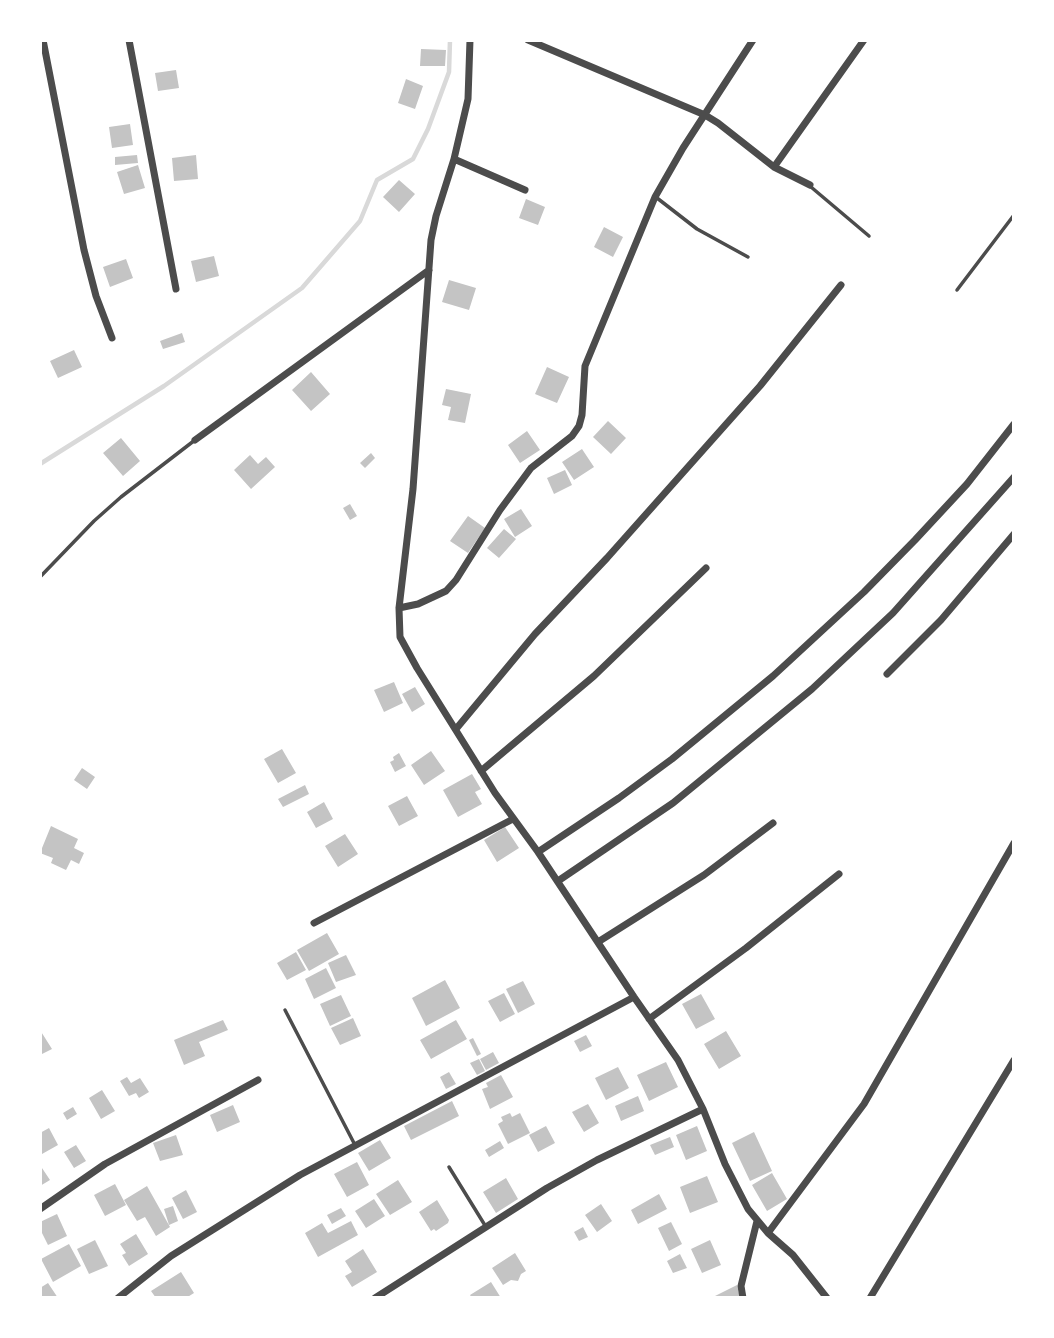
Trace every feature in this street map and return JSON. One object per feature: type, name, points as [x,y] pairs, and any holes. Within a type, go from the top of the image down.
[{"type":"street","points":[[43,40],[84,250],[96,296],[112,338]]},
{"type":"street","points":[[129,40],[176,289]]},
{"type":"street","points":[[470,40],[468,100],[454,159],[436,216],[429,270],[413,489],[399,608],[398,624],[405,649],[481,771],[678,1060],[704,1109],[725,1164],[757,1221],[793,1255],[827,1298]]},
{"type":"street","points":[[528,40],[705,115],[774,167],[810,185]]},
{"type":"street","points":[[399,608],[418,604],[446,591],[531,468],[572,436],[579,426],[585,366],[655,197],[753,40]]},
{"type":"street","points":[[774,167],[864,40]]},
{"type":"street","points":[[454,159],[525,190]]},
{"type":"street","points":[[195,440],[429,270]]},
{"type":"street","points":[[456,729],[535,634],[607,558],[760,386],[841,285]]},
{"type":"street","points":[[538,852],[672,759],[773,677],[915,540],[967,484],[1014,424]]},
{"type":"street","points":[[558,881],[673,803],[812,690],[893,613],[1014,477]]},
{"type":"street","points":[[887,674],[941,620],[1014,534]]},
{"type":"street","points":[[481,771],[594,676],[706,568]]},
{"type":"street","points":[[314,923],[513,819]]},
{"type":"street","points":[[598,943],[704,875],[773,823]]},
{"type":"street","points":[[768,1233],[864,1104],[1014,843]]},
{"type":"street","points":[[649,1019],[746,948],[839,874]]},
{"type":"street","points":[[118,1298],[171,1256],[300,1175],[634,997]]},
{"type":"street","points":[[870,1298],[1014,1060]]},
{"type":"street","points":[[40,1209],[104,1164],[258,1080]]},
{"type":"street","points":[[376,1298],[597,1160],[704,1109]]},
{"type":"street","points":[[743,1298],[741,1286],[757,1221]]},
{"type":"lane","points":[[810,185],[870,236]]},
{"type":"lane","points":[[655,197],[697,229],[748,257]]},
{"type":"lane","points":[[957,290],[1014,215]]},
{"type":"lane","points":[[40,578],[103,513],[195,440]]},
{"type":"lane","points":[[285,1010],[355,1146]]},
{"type":"lane","points":[[449,1167],[486,1227]]},
{"type":"building","points":[[421,49],[446,50],[445,66],[420,66]]},
{"type":"building","points":[[176,70],[179,88],[158,91],[155,73]]},
{"type":"building","points":[[406,79],[423,86],[415,109],[398,103]]},
{"type":"building","points":[[130,124],[133,145],[112,148],[109,127]]},
{"type":"building","points":[[137,155],[138,163],[115,165],[115,157]]},
{"type":"building","points":[[196,155],[198,179],[174,181],[172,158]]},
{"type":"building","points":[[138,165],[145,188],[124,194],[117,172]]},
{"type":"building","points":[[399,180],[415,194],[399,212],[383,197]]},
{"type":"building","points":[[526,199],[545,207],[538,225],[519,218]]},
{"type":"building","points":[[604,227],[623,237],[613,257],[594,247]]},
{"type":"building","points":[[214,256],[219,276],[196,282],[191,261]]},
{"type":"building","points":[[126,259],[133,278],[110,287],[103,267]]},
{"type":"building","points":[[449,280],[476,288],[469,310],[442,302]]},
{"type":"building","points":[[182,333],[185,342],[163,349],[160,341]]},
{"type":"building","points":[[74,350],[82,367],[58,378],[50,361]]},
{"type":"building","points":[[547,367],[569,377],[557,403],[535,394]]},
{"type":"building","points":[[311,372],[330,394],[311,411],[292,390]]},
{"type":"building","points":[[446,389],[471,394],[465,423],[448,420],[451,407],[442,405]]},
{"type":"building","points":[[608,421],[626,438],[611,454],[593,437]]},
{"type":"building","points":[[527,431],[540,450],[520,463],[508,445]]},
{"type":"building","points":[[121,438],[140,461],[123,476],[103,453]]},
{"type":"building","points":[[582,449],[594,467],[574,480],[562,462]]},
{"type":"building","points":[[371,453],[375,458],[365,468],[360,463]]},
{"type":"building","points":[[250,455],[258,464],[266,457],[275,467],[251,489],[234,470]]},
{"type":"building","points":[[565,470],[572,485],[554,494],[547,478]]},
{"type":"building","points":[[350,504],[357,516],[350,520],[343,508]]},
{"type":"building","points":[[521,509],[532,526],[515,537],[504,519]]},
{"type":"building","points":[[468,516],[485,528],[468,553],[450,541]]},
{"type":"building","points":[[504,529],[516,539],[499,558],[487,548]]},
{"type":"building","points":[[394,682],[403,703],[384,712],[374,690]]},
{"type":"building","points":[[415,687],[425,704],[412,712],[402,694]]},
{"type":"building","points":[[282,749],[296,773],[278,783],[264,759]]},
{"type":"building","points":[[431,751],[445,771],[424,785],[411,765]]},
{"type":"building","points":[[399,753],[406,766],[395,772],[390,762]]},
{"type":"building","points":[[82,768],[95,777],[87,789],[74,780]]},
{"type":"building","points":[[472,774],[481,789],[475,792],[482,804],[458,817],[443,790]]},
{"type":"building","points":[[305,785],[309,794],[283,807],[278,799]]},
{"type":"building","points":[[407,796],[418,816],[399,826],[388,806]]},
{"type":"building","points":[[324,802],[333,819],[316,828],[307,812]]},
{"type":"building","points":[[51,826],[78,839],[74,848],[84,853],[79,864],[71,860],[66,870],[51,863],[53,858],[40,853]]},
{"type":"building","points":[[505,827],[519,848],[497,862],[484,840]]},
{"type":"building","points":[[345,834],[358,854],[338,867],[325,846]]},
{"type":"building","points":[[327,933],[339,954],[309,971],[297,950]]},
{"type":"building","points":[[296,952],[306,970],[287,980],[277,963]]},
{"type":"building","points":[[346,955],[356,975],[336,982],[328,963]]},
{"type":"building","points":[[326,968],[336,988],[314,999],[305,979]]},
{"type":"building","points":[[445,980],[460,1008],[426,1026],[412,998]]},
{"type":"building","points":[[523,981],[535,1004],[518,1013],[506,989]]},
{"type":"building","points":[[504,993],[515,1014],[500,1022],[488,1001]]},
{"type":"building","points":[[701,994],[715,1019],[696,1029],[682,1004]]},
{"type":"building","points":[[341,995],[351,1016],[330,1026],[320,1004]]},
{"type":"building","points":[[353,1018],[361,1036],[340,1045],[331,1028]]},
{"type":"building","points":[[223,1020],[228,1030],[199,1042],[205,1056],[184,1065],[174,1040]]},
{"type":"building","points":[[456,1020],[467,1039],[431,1059],[420,1040]]},
{"type":"building","points":[[40,1030],[52,1049],[40,1055]]},
{"type":"building","points":[[726,1031],[741,1056],[719,1069],[704,1044]]},
{"type":"building","points":[[586,1035],[592,1046],[580,1052],[574,1041]]},
{"type":"building","points":[[473,1038],[481,1054],[477,1056],[469,1040]]},
{"type":"building","points":[[493,1052],[499,1063],[486,1070],[480,1059]]},
{"type":"building","points":[[479,1059],[485,1071],[477,1075],[470,1063]]},
{"type":"building","points":[[666,1062],[678,1087],[649,1101],[637,1075]]},
{"type":"building","points":[[618,1067],[629,1088],[606,1100],[595,1078]]},
{"type":"building","points":[[449,1072],[456,1084],[446,1089],[440,1077]]},
{"type":"building","points":[[501,1075],[513,1097],[490,1109],[482,1089],[488,1087],[486,1083]]},
{"type":"building","points":[[127,1077],[131,1083],[140,1078],[149,1092],[139,1098],[136,1093],[129,1096],[120,1081]]},
{"type":"building","points":[[102,1090],[115,1111],[101,1119],[89,1098]]},
{"type":"building","points":[[638,1096],[644,1111],[621,1121],[615,1106]]},
{"type":"building","points":[[452,1101],[459,1116],[411,1140],[404,1126]]},
{"type":"building","points":[[588,1104],[599,1123],[584,1132],[572,1112]]},
{"type":"building","points":[[233,1105],[240,1122],[217,1132],[210,1115]]},
{"type":"building","points":[[73,1107],[77,1114],[67,1120],[63,1113]]},
{"type":"building","points":[[510,1113],[512,1117],[520,1113],[530,1133],[508,1144],[498,1124],[503,1121],[501,1117]]},
{"type":"building","points":[[546,1126],[555,1143],[538,1152],[529,1135]]},
{"type":"building","points":[[697,1126],[707,1151],[686,1160],[676,1135]]},
{"type":"building","points":[[49,1128],[58,1145],[42,1154],[40,1133]]},
{"type":"building","points":[[754,1132],[772,1171],[750,1181],[732,1143]]},
{"type":"building","points":[[176,1135],[183,1155],[160,1161],[153,1143]]},
{"type":"building","points":[[670,1137],[674,1147],[655,1155],[650,1145]]},
{"type":"building","points":[[380,1140],[391,1158],[369,1171],[358,1153]]},
{"type":"building","points":[[500,1141],[504,1148],[489,1157],[485,1150]]},
{"type":"building","points":[[76,1145],[86,1161],[74,1168],[64,1152]]},
{"type":"building","points":[[357,1162],[369,1185],[347,1197],[334,1174]]},
{"type":"building","points":[[40,1165],[50,1180],[40,1186]]},
{"type":"building","points":[[772,1173],[787,1199],[767,1211],[752,1185]]},
{"type":"building","points":[[707,1176],[718,1202],[690,1213],[680,1187]]},
{"type":"building","points":[[506,1178],[518,1199],[496,1213],[483,1192]]},
{"type":"building","points":[[398,1180],[412,1202],[390,1215],[376,1194]]},
{"type":"building","points":[[115,1184],[126,1205],[105,1216],[94,1195]]},
{"type":"building","points":[[147,1186],[170,1227],[156,1236],[145,1217],[137,1221],[124,1200]]},
{"type":"building","points":[[186,1190],[197,1212],[183,1219],[172,1198]]},
{"type":"building","points":[[659,1194],[667,1209],[638,1224],[631,1210]]},
{"type":"building","points":[[374,1199],[385,1216],[366,1228],[355,1211]]},
{"type":"building","points":[[437,1200],[449,1220],[436,1231],[431,1231],[419,1212]]},
{"type":"building","points":[[601,1204],[612,1221],[597,1232],[585,1215]]},
{"type":"building","points":[[173,1206],[178,1221],[169,1225],[164,1209]]},
{"type":"building","points":[[341,1208],[346,1216],[332,1224],[327,1215]]},
{"type":"building","points":[[57,1214],[67,1236],[48,1245],[40,1229],[40,1222]]},
{"type":"building","points":[[351,1221],[358,1235],[318,1257],[305,1233],[322,1223],[328,1233]]},
{"type":"building","points":[[671,1222],[682,1244],[669,1251],[658,1228]]},
{"type":"building","points":[[583,1227],[588,1237],[579,1241],[574,1232]]},
{"type":"building","points":[[136,1234],[148,1254],[129,1266],[122,1255],[126,1253],[120,1244]]},
{"type":"building","points":[[95,1240],[108,1266],[89,1274],[77,1249]]},
{"type":"building","points":[[710,1240],[721,1265],[702,1273],[691,1249]]},
{"type":"building","points":[[69,1244],[81,1266],[53,1282],[41,1259]]},
{"type":"building","points":[[363,1249],[377,1272],[352,1287],[345,1276],[352,1272],[345,1261]]},
{"type":"building","points":[[515,1253],[526,1271],[518,1281],[511,1280],[503,1285],[492,1268]]},
{"type":"building","points":[[680,1254],[687,1268],[673,1273],[667,1261]]},
{"type":"building","points":[[181,1272],[194,1293],[186,1298],[156,1298],[151,1291]]},
{"type":"building","points":[[491,1282],[501,1298],[472,1298],[470,1295]]},
{"type":"building","points":[[48,1283],[58,1298],[40,1298],[40,1288]]},
{"type":"building","points":[[737,1285],[740,1298],[711,1298]]},
{"type":"waterway","points":[[40,464],[164,386],[302,288],[360,221],[377,180],[413,159],[428,129],[449,72],[450,40]]}]
